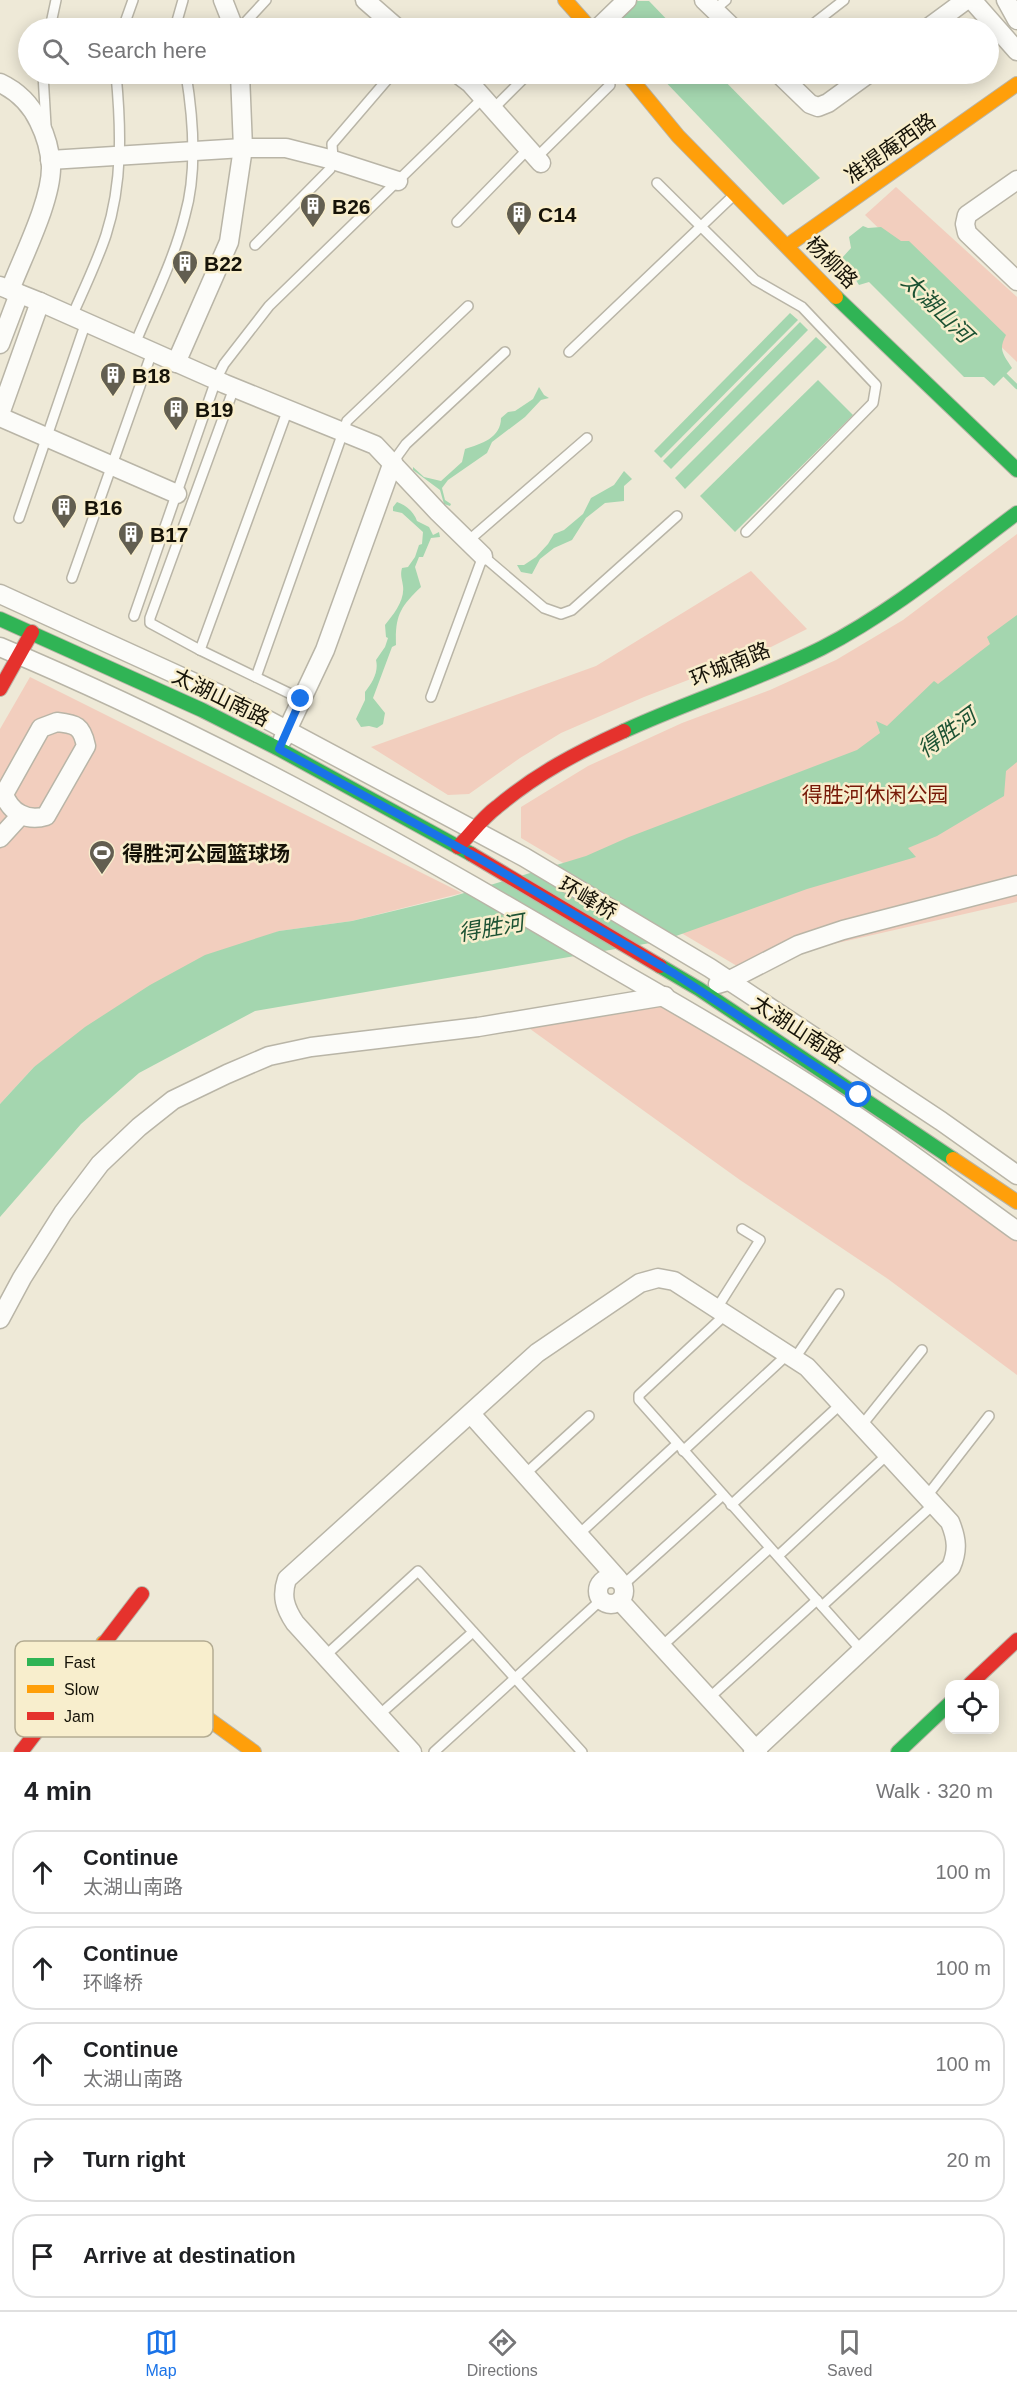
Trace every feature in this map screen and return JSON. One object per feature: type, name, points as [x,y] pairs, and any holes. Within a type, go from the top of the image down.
[{"type":"main road","points":[[565,0],[577,18]]},
{"type":"main road","name":"杨柳路","points":[[635,84],[678,136],[864,325],[1017,470]]},
{"type":"main road","name":"准提庵西路","points":[[787,246],[1017,84]]},
{"type":"main road","name":"环城南路","points":[[458,847],[472,829],[500,803],[570,756],[621,730],[770,671],[822,647],[874,616],[1017,513]]},
{"type":"main road","name":"太湖山南路","points":[[0,619],[202,710],[279,749],[480,859]]},
{"type":"main road","points":[[0,689],[33,632]]},
{"type":"main road","name":"环峰桥","points":[[480,859],[675,974]]},
{"type":"main road","name":"太湖山南路","points":[[675,974],[1017,1202]]},
{"type":"main road","points":[[105,1641],[142,1594]]},
{"type":"main road","points":[[973,1680],[1017,1640]]},
{"type":"main road","points":[[898,1752],[945,1708]]},
{"type":"main road","points":[[213,1722],[254,1752]]},
{"type":"main road","points":[[21,1752],[32,1737]]},
{"type":"street","points":[[223,0],[230,18]]},
{"type":"street","points":[[365,0],[386,18]]},
{"type":"street","points":[[608,18],[627,0]]},
{"type":"street","points":[[942,18],[966,0]]},
{"type":"street","points":[[972,0],[988,18]]},
{"type":"street","points":[[1006,0],[1017,20]]},
{"type":"street","points":[[715,3],[726,18]]},
{"type":"street","points":[[999,31],[1017,51]]},
{"type":"street","points":[[0,83],[11,89],[33,110],[47,138],[51,169],[45,199],[10,290],[0,344]]},
{"type":"street","points":[[176,363],[229,242],[243,147],[240,84]]},
{"type":"street","points":[[471,84],[535,157]]},
{"type":"street","points":[[789,84],[810,104],[818,107],[828,104],[855,84]]},
{"type":"street","points":[[50,160],[243,147],[286,148],[398,181]]},
{"type":"street","points":[[1017,180],[967,215],[965,224],[967,233],[1017,281]]},
{"type":"street","points":[[10,290],[234,388],[375,445],[483,556]]},
{"type":"street","points":[[40,302],[0,415],[177,494]]},
{"type":"street","points":[[279,749],[325,650],[393,462]]},
{"type":"street","points":[[0,594],[161,666],[288,729],[524,857],[710,968],[886,1084],[1017,1175]]},
{"type":"street","points":[[0,647],[117,699],[255,766],[456,875],[796,1076],[929,1166],[1017,1231]]},
{"type":"street","points":[[57,722],[74,724],[83,734],[86,746],[45,816],[34,819],[21,815],[8,806],[4,794],[41,728],[57,722]]},
{"type":"street","points":[[0,838],[21,815]]},
{"type":"street","points":[[0,1319],[22,1278],[63,1213],[100,1164],[139,1127],[173,1100],[226,1074],[269,1056],[311,1047],[478,1027],[699,989],[728,981],[798,945],[843,930],[1017,885]]},
{"type":"street","points":[[412,1752],[290,1615],[284,1598],[287,1579],[537,1353],[640,1283],[658,1278],[674,1281],[792,1356],[815,1375],[950,1522],[954,1533],[956,1555],[951,1567],[756,1751],[662,1646],[578,1534],[471,1414]]},
{"type":"street","points":[[601,1600],[609,1604],[620,1588]]},
{"type":"lane","points":[[52,18],[56,0]]},
{"type":"lane","points":[[127,18],[133,0]]},
{"type":"lane","points":[[178,18],[183,0]]},
{"type":"lane","points":[[249,18],[266,0]]},
{"type":"lane","points":[[821,18],[844,0]]},
{"type":"lane","points":[[44,84],[47,138]]},
{"type":"lane","points":[[19,518],[47,437],[79,319],[106,234],[120,171],[120,116],[117,84]]},
{"type":"lane","points":[[72,578],[112,465],[143,348],[186,214],[192,179],[187,84]]},
{"type":"lane","points":[[255,245],[330,169],[333,160],[332,144],[383,84]]},
{"type":"lane","points":[[134,616],[216,380],[224,364],[269,306],[398,181],[515,84]]},
{"type":"lane","points":[[457,222],[535,157],[610,85]]},
{"type":"lane","points":[[657,183],[755,280],[802,307],[876,385],[873,403],[746,532]]},
{"type":"lane","points":[[569,352],[735,194]]},
{"type":"lane","points":[[256,677],[352,415],[468,306]]},
{"type":"lane","points":[[393,462],[406,444],[505,352]]},
{"type":"lane","points":[[234,388],[150,623],[301,699]]},
{"type":"lane","points":[[200,650],[288,409]]},
{"type":"lane","points":[[468,541],[586,438]]},
{"type":"lane","points":[[431,697],[483,556],[544,608],[561,614],[572,610],[677,516]]},
{"type":"lane","points":[[742,1229],[760,1240],[721,1311],[639,1395],[640,1404],[862,1651]]},
{"type":"lane","points":[[578,1534],[792,1356],[839,1294]]},
{"type":"lane","points":[[862,1425],[922,1350]]},
{"type":"lane","points":[[731,1505],[842,1403]]},
{"type":"lane","points":[[524,1475],[590,1416]]},
{"type":"lane","points":[[709,1698],[820,1603],[930,1500],[989,1416]]},
{"type":"lane","points":[[778,1556],[888,1454]]},
{"type":"lane","points":[[620,1588],[723,1495]]},
{"type":"lane","points":[[662,1646],[770,1548]]},
{"type":"lane","points":[[325,1656],[418,1571],[577,1750]]},
{"type":"lane","points":[[434,1752],[601,1600]]},
{"type":"lane","points":[[379,1715],[473,1632]]},
{"type":"green space","points":[[896,187],[1017,297],[1017,362],[865,215]]},
{"type":"green space","name":"得胜河休闲公园","points":[[1017,534],[1017,902],[737,966],[521,838],[521,807],[588,766],[682,723],[770,690],[836,660],[903,620]]},
{"type":"green space","points":[[751,571],[807,629],[761,652],[644,697],[561,733],[520,758],[469,794],[448,795],[371,747],[596,666]]},
{"type":"green space","points":[[30,677],[462,893],[352,921],[279,931],[34,1067],[0,1104],[0,729]]},
{"type":"green space","points":[[683,1003],[1017,1238],[1017,1375],[888,1279],[740,1180],[526,1026]]},
{"type":"water","points":[[631,1],[649,1],[665,18],[615,18]]},
{"type":"water","points":[[668,84],[728,84],[820,178],[783,205]]},
{"type":"water","points":[[863,226],[881,227],[901,241],[909,241],[1006,335],[1002,348],[1012,368],[994,386],[984,377],[964,377],[869,282],[859,285],[842,258],[851,248],[849,237]]},
{"type":"water","points":[[790,313],[798,320],[661,458],[654,451]]},
{"type":"water","points":[[800,322],[808,330],[671,469],[663,461]]},
{"type":"water","points":[[816,337],[827,347],[685,489],[675,478]]},
{"type":"water","points":[[818,380],[853,415],[735,532],[700,496]]},
{"type":"water","points":[[539,387],[549,398],[541,400],[525,417],[492,442],[487,453],[448,480],[442,488],[445,500],[451,504],[450,506],[444,504],[440,490],[413,470],[413,467],[424,477],[441,481],[462,462],[465,449],[494,435],[498,431],[501,418],[533,399]]},
{"type":"water","points":[[624,471],[632,479],[624,486],[624,501],[605,503],[586,518],[572,540],[554,548],[540,559],[532,574],[521,572],[517,565],[524,565],[536,557],[554,534],[564,530],[583,514],[591,498],[614,485]]},
{"type":"water","points":[[397,502],[409,509],[417,521],[429,527],[433,535],[439,532],[440,537],[431,538],[423,557],[419,557],[415,567],[421,587],[408,600],[400,613],[396,645],[392,647],[373,698],[385,713],[383,724],[377,728],[361,727],[356,719],[365,700],[365,692],[376,673],[376,660],[388,638],[385,625],[402,597],[402,568],[408,567],[419,545],[422,544],[423,532],[402,513],[393,511]]},
{"type":"water","name":"得胜河","points":[[1017,615],[1017,762],[1006,771],[1004,796],[937,836],[908,848],[916,857],[807,889],[662,941],[255,1011],[139,1073],[81,1124],[0,1217],[0,1104],[34,1067],[85,1027],[150,985],[205,955],[279,931],[352,921],[451,897],[586,856],[629,837],[857,750],[880,733],[876,721],[887,726],[934,681],[938,684],[990,644],[987,637]]},
{"type":"waterway","name":"太湖山河","points":[[1003,373],[1017,387]]},
{"type":"traffic: fast","points":[[836,297],[1017,470]]},
{"type":"traffic: fast","points":[[624,731],[773,670],[848,634],[922,585],[1017,513]]},
{"type":"traffic: fast","points":[[0,619],[202,710],[279,749],[471,854]]},
{"type":"traffic: fast","points":[[660,966],[699,989],[953,1159]]},
{"type":"traffic: fast","points":[[898,1752],[945,1708]]},
{"type":"traffic: slow","points":[[565,0],[581,18]]},
{"type":"traffic: slow","points":[[635,84],[678,136],[836,297]]},
{"type":"traffic: slow","points":[[787,246],[1017,84]]},
{"type":"traffic: slow","points":[[953,1159],[1017,1202]]},
{"type":"traffic: slow","points":[[213,1722],[254,1752]]},
{"type":"traffic: jam","points":[[0,689],[32,632]]},
{"type":"traffic: jam","points":[[458,847],[481,821],[527,784],[574,756],[624,731]]},
{"type":"traffic: jam","points":[[471,854],[660,966]]},
{"type":"traffic: jam","points":[[106,1641],[142,1594]]},
{"type":"traffic: jam","points":[[974,1680],[1017,1640]]},
{"type":"traffic: jam","points":[[21,1752],[32,1737]]},
{"type":"place","name":"B26","points":[[313,229]]},
{"type":"place","name":"C14","points":[[519,237]]},
{"type":"place","name":"B22","points":[[185,286]]},
{"type":"place","name":"B18","points":[[113,398]]},
{"type":"place","name":"B19","points":[[176,432]]},
{"type":"place","name":"B16","points":[[64,530]]},
{"type":"place","name":"B17","points":[[131,557]]},
{"type":"place","name":"得胜河公园篮球场","points":[[102,876]]},
{"type":"route","points":[[301,699],[279,749],[403,819],[480,859],[675,974],[859,1095]]}]
